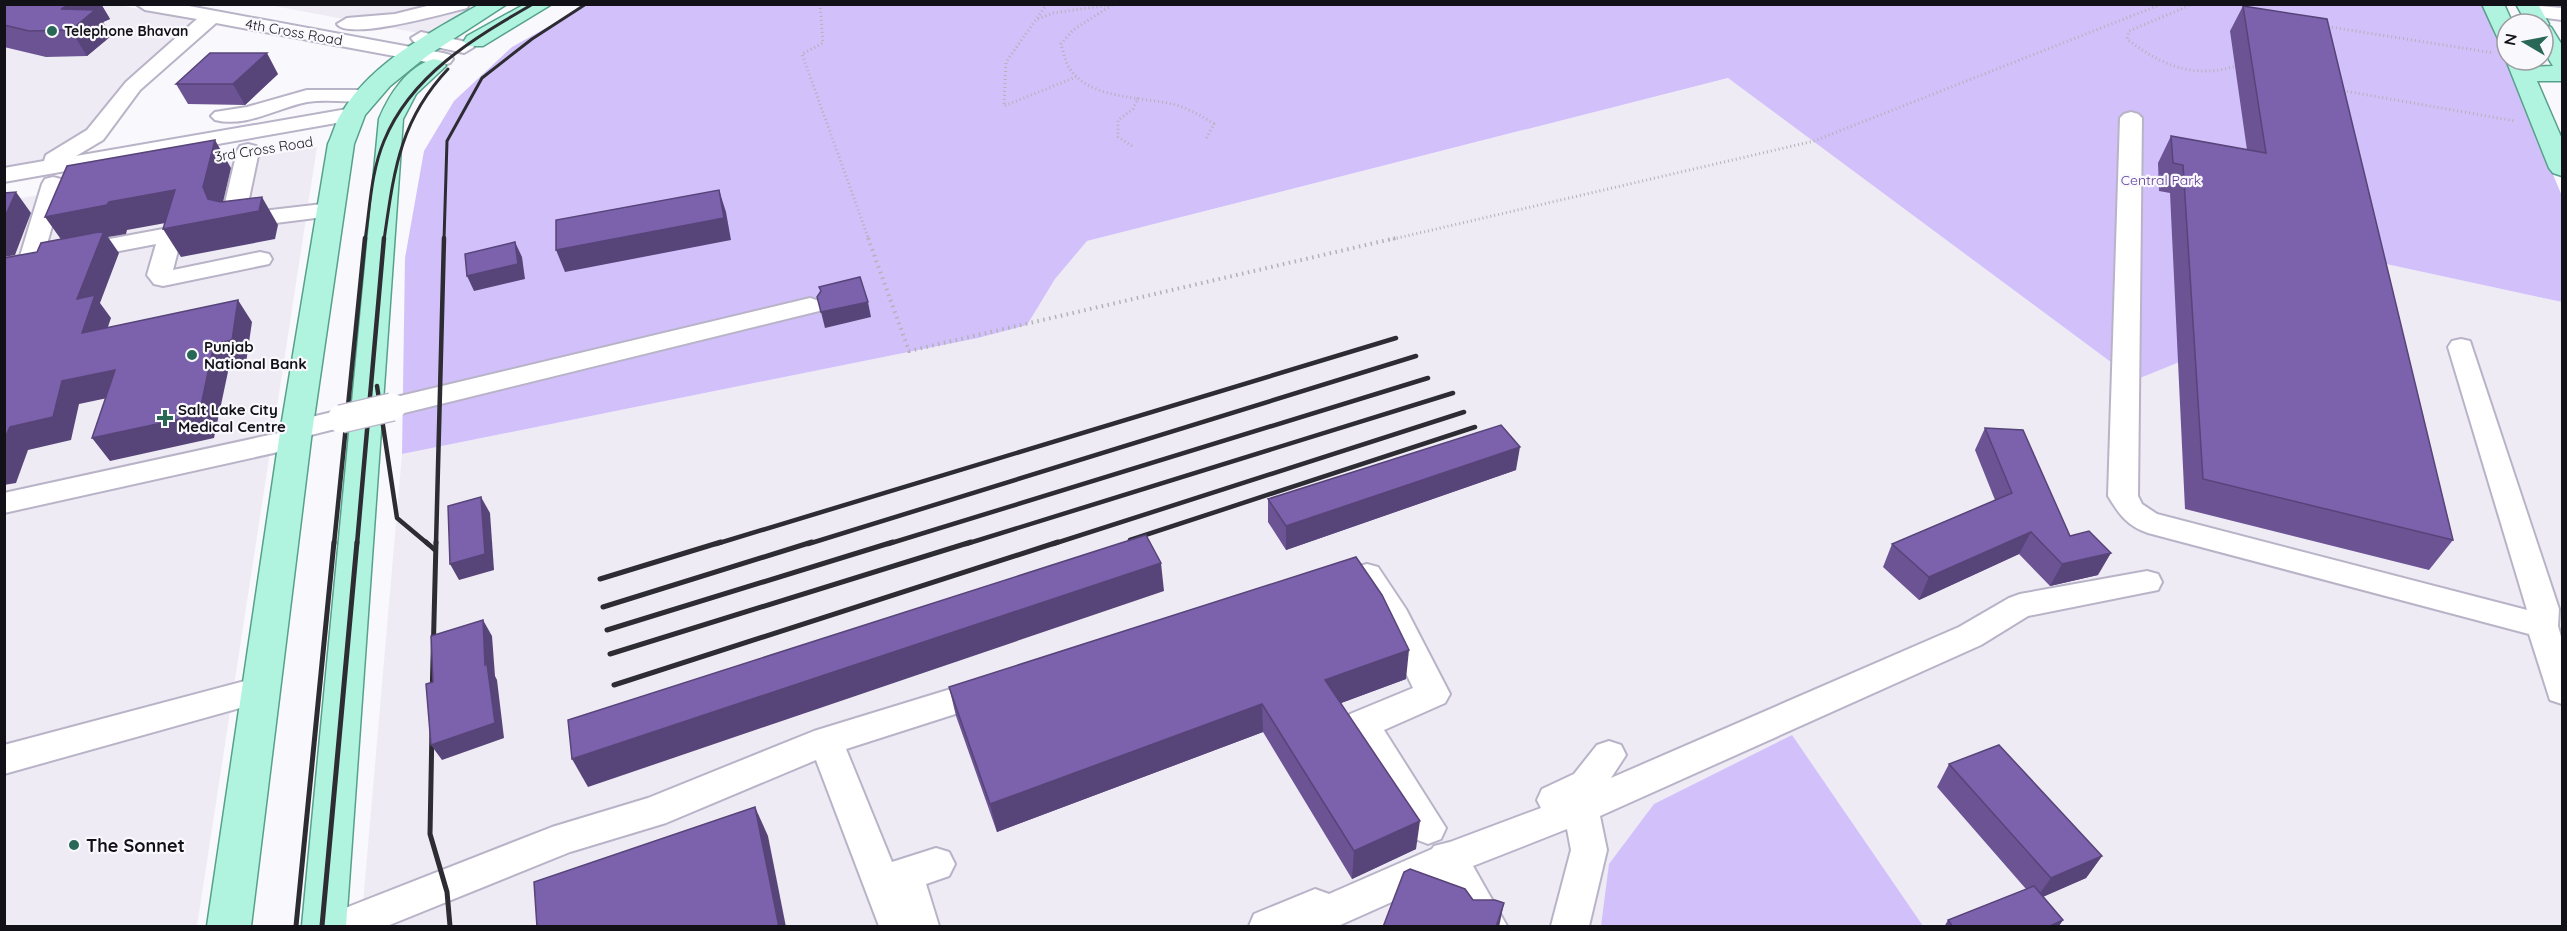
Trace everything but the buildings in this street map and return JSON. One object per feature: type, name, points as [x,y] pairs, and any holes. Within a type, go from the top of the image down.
[{"type":"main road","points":[[229,927],[295,434],[341,144],[356,115],[497,4]]},
{"type":"main road","points":[[324,927],[391,119],[398,101],[407,88],[439,51],[542,4]]},
{"type":"main road","points":[[2521,72],[2554,120],[2562,168]]},
{"type":"main road","points":[[2528,72],[2531,74],[2543,72],[2562,74]]},
{"type":"street","name":"4th Cross Road","points":[[145,4],[211,17],[439,51]]},
{"type":"street","points":[[248,4],[348,24],[439,51]]},
{"type":"street","points":[[348,24],[395,20],[460,4]]},
{"type":"street","points":[[27,171],[69,153],[95,135],[133,86],[211,17]]},
{"type":"street","points":[[222,116],[249,113],[308,96],[356,115]]},
{"type":"street","points":[[4,176],[356,115]]},
{"type":"street","name":"3rd Cross Road","points":[[4,193],[248,151],[356,115]]},
{"type":"street","points":[[2131,118],[2123,496],[2132,511],[2148,522],[2436,596],[2541,626]]},
{"type":"street","points":[[95,135],[139,152]]},
{"type":"street","points":[[248,151],[234,216],[237,220],[331,210]]},
{"type":"street","points":[[30,261],[53,184]]},
{"type":"street","points":[[4,266],[163,236],[169,239],[159,274],[163,279],[260,260]]},
{"type":"street","points":[[4,503],[295,434],[341,419],[810,306]]},
{"type":"street","points":[[2461,348],[2540,594],[2543,609],[2541,626],[2562,691]]},
{"type":"street","points":[[1332,579],[1362,568],[1395,618],[1432,694],[1362,724],[1488,927]]},
{"type":"street","points":[[1298,927],[1441,848],[1581,808],[1970,636],[2020,606],[2147,582]]},
{"type":"street","points":[[344,927],[565,838],[653,812],[826,741],[1014,682]]},
{"type":"street","points":[[4,760],[260,690]]},
{"type":"street","points":[[826,741],[898,927]]},
{"type":"street","points":[[1268,927],[1586,786],[1609,755]]},
{"type":"street","points":[[1570,927],[1589,850],[1581,808]]},
{"type":"street","points":[[920,927],[905,874],[936,864]]},
{"type":"path","points":[[820,4],[823,43],[802,54],[909,351],[1814,141],[2162,4]]},
{"type":"path","points":[[1047,4],[1006,62],[1004,106],[1076,77]]},
{"type":"path","points":[[2193,4],[2129,31],[2127,39],[2152,59],[2196,72],[2223,72],[2239,65],[2249,69]]},
{"type":"path","points":[[1037,20],[1053,13],[1113,5]]},
{"type":"path","points":[[1113,5],[1073,30],[1061,44],[1063,62],[1076,77],[1093,88],[1193,108],[1214,124],[1206,139]]},
{"type":"path","points":[[2321,25],[2495,61]]},
{"type":"path","points":[[2329,88],[2554,120]]},
{"type":"path","points":[[1131,146],[1118,137],[1118,120],[1133,109],[1138,99],[1135,98]]},
{"type":"shaded area","points":[[5,5],[118,5],[199,20],[128,79],[82,134],[60,152],[27,167],[5,171]]},
{"type":"shaded area","points":[[269,5],[484,5],[429,35]]},
{"type":"shaded area","points":[[1729,78],[2135,380],[2377,262],[2562,302],[2562,926],[361,926],[402,454],[978,338],[1027,325],[1055,279],[1087,241]]},
{"type":"shaded area","points":[[317,147],[197,926],[5,926],[4,201]]},
{"type":"green space","name":"Central Park","points":[[587,5],[2482,5],[2495,36],[2495,72],[2510,72],[2562,196],[2562,302],[2377,262],[2263,328],[2135,380],[1728,78],[1087,241],[1055,279],[1027,325],[978,338],[402,454],[405,258],[424,151],[454,101],[512,47]]},
{"type":"green space","points":[[1792,735],[1923,926],[1601,926],[1609,864],[1654,804]]},
{"type":"railway","points":[[365,240],[374,177],[380,153],[396,118],[410,97],[446,60],[489,30],[533,4]]},
{"type":"railway","points":[[444,240],[447,141],[482,78],[532,39],[586,4]]},
{"type":"railway","points":[[384,240],[391,192],[401,148],[419,108],[448,69]]},
{"type":"railway","points":[[334,544],[365,238]]},
{"type":"railway","points":[[357,544],[384,238]]},
{"type":"railway","points":[[436,544],[444,238]]},
{"type":"railway","points":[[716,544],[1396,338]]},
{"type":"railway","points":[[808,544],[1416,356]]},
{"type":"railway","points":[[888,544],[1428,378]]},
{"type":"railway","points":[[377,386],[397,518],[428,544]]},
{"type":"railway","points":[[966,544],[1453,393]]},
{"type":"railway","points":[[1053,544],[1464,412]]},
{"type":"railway","points":[[1130,540],[1475,427]]},
{"type":"railway","points":[[296,926],[334,542]]},
{"type":"railway","points":[[322,926],[357,542]]},
{"type":"railway","points":[[426,542],[435,550]]},
{"type":"railway","points":[[432,698],[436,542]]},
{"type":"railway","points":[[600,579],[721,542]]},
{"type":"railway","points":[[603,607],[812,542]]},
{"type":"railway","points":[[607,630],[893,542]]},
{"type":"railway","points":[[610,654],[971,542]]},
{"type":"railway","points":[[614,685],[1058,542]]},
{"type":"railway","points":[[432,728],[430,834],[447,892],[450,926]]},
{"type":"place","name":"Telephone Bhavan","points":[[52,31]]},
{"type":"place","name":"Punjab National Bank","points":[[192,355]]},
{"type":"place","name":"Salt Lake City Medical Centre","points":[[165,418]]},
{"type":"place","name":"The Sonnet","points":[[74,845]]}]
